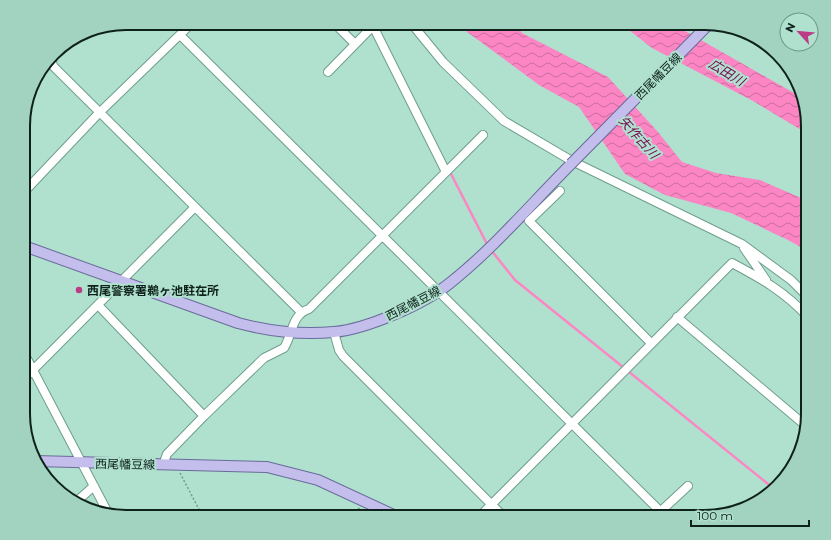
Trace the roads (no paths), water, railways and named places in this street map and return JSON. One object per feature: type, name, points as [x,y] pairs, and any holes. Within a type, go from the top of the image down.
[{"type":"main road","name":"西尾幡豆線","points":[[30,248],[238,323],[262,329],[334,332],[379,320],[399,312],[438,291],[449,284],[472,264],[703,30]]},
{"type":"main road","name":"西尾幡豆線","points":[[43,461],[267,467],[318,480],[384,510]]},
{"type":"street","points":[[30,186],[99,113],[185,30]]},
{"type":"street","points":[[341,30],[355,44]]},
{"type":"street","points":[[328,72],[370,30]]},
{"type":"street","points":[[379,30],[446,172]]},
{"type":"street","points":[[417,30],[443,62],[504,121],[572,161],[742,244],[791,280],[801,290]]},
{"type":"street","points":[[180,35],[438,291],[573,422],[660,510]]},
{"type":"street","points":[[53,64],[99,113],[301,312]]},
{"type":"street","points":[[163,465],[167,454],[204,416],[264,358],[284,348],[296,318],[301,312],[309,309],[483,135]]},
{"type":"street","points":[[560,191],[529,221],[651,343]]},
{"type":"street","points":[[30,372],[194,207]]},
{"type":"street","points":[[742,244],[767,282]]},
{"type":"street","points":[[486,510],[732,263],[767,282],[792,300],[801,310]]},
{"type":"street","points":[[98,305],[204,416]]},
{"type":"street","points":[[677,317],[801,422]]},
{"type":"street","points":[[334,332],[339,350],[343,356],[496,510]]},
{"type":"street","points":[[30,366],[105,508]]},
{"type":"street","points":[[80,498],[94,486]]},
{"type":"street","points":[[667,510],[688,486]]},
{"type":"water","name":"矢作古川","points":[[464,30],[520,30],[522,33],[608,77],[658,132],[682,162],[716,173],[760,180],[801,198],[801,247],[731,213],[665,195],[625,174],[579,107],[539,85]]},
{"type":"water","name":"広田川","points":[[629,30],[683,30],[796,94],[800,113],[801,130],[753,101],[652,48]]},
{"type":"waterway","points":[[449,170],[488,246]]},
{"type":"waterway","points":[[491,250],[515,280],[769,485]]},
{"type":"place","name":"西尾警察署鵜ヶ池駐在所","points":[[79,290]]}]
